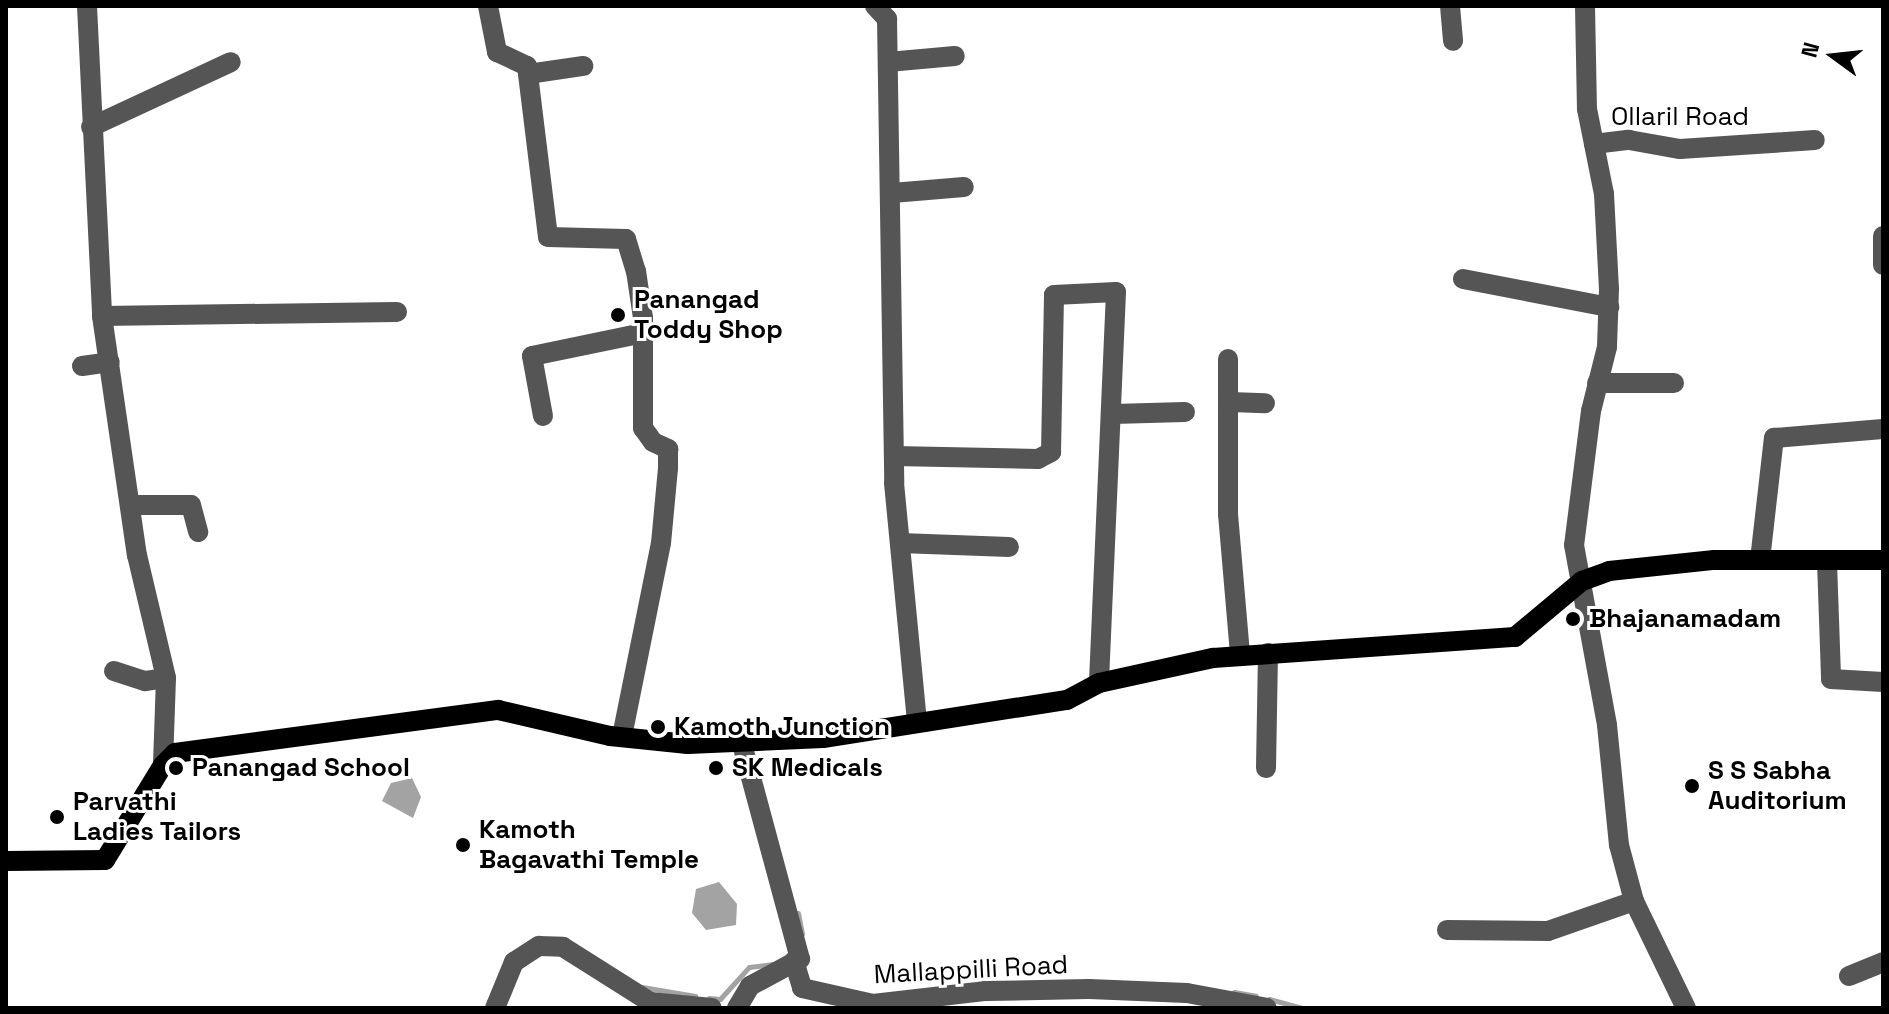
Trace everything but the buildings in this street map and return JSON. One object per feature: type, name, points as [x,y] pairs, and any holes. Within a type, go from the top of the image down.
[{"type":"main road","points":[[6,861],[105,860],[163,765],[175,753],[498,710],[622,737],[688,744],[823,738],[917,720],[960,718],[1067,700],[1099,683],[1240,655],[1515,637],[1582,581],[1609,571],[1760,560],[1883,560]]},
{"type":"street","points":[[87,6],[102,316],[137,555],[166,678],[163,765]]},
{"type":"street","points":[[488,6],[497,52],[527,66],[548,237],[626,239],[643,333],[643,428],[653,442],[668,449],[661,543],[622,737]]},
{"type":"street","points":[[875,6],[887,19],[894,456],[917,720]]},
{"type":"street","points":[[1450,6],[1453,41]]},
{"type":"street","points":[[1585,6],[1587,109],[1604,194],[1609,307],[1607,347],[1597,383],[1574,545],[1607,725],[1611,792],[1634,901],[1686,1008]]},
{"type":"street","points":[[888,62],[955,56]]},
{"type":"street","points":[[91,127],[231,62]]},
{"type":"street","points":[[528,74],[583,66]]},
{"type":"street","name":"Ollaril Road","points":[[1594,144],[1629,140],[1680,149],[1815,140]]},
{"type":"street","points":[[892,193],[964,187]]},
{"type":"street","points":[[1883,236],[1883,265]]},
{"type":"street","points":[[1463,279],[1609,307]]},
{"type":"street","points":[[894,456],[1038,459],[1051,452],[1054,295],[1116,292],[1099,683]]},
{"type":"street","points":[[102,316],[397,312]]},
{"type":"street","points":[[543,416],[532,356],[643,333]]},
{"type":"street","points":[[1228,359],[1228,514],[1240,655]]},
{"type":"street","points":[[82,366],[110,362]]},
{"type":"street","points":[[1597,383],[1674,383]]},
{"type":"street","points":[[1230,402],[1265,403]]},
{"type":"street","points":[[1113,414],[1185,412]]},
{"type":"street","points":[[1760,560],[1774,438],[1883,429]]},
{"type":"street","points":[[132,505],[191,505],[198,532]]},
{"type":"street","points":[[900,543],[1009,547]]},
{"type":"street","points":[[1827,562],[1831,679],[1883,682]]},
{"type":"street","points":[[1266,768],[1268,653]]},
{"type":"street","points":[[114,671],[145,681],[166,678]]},
{"type":"street","points":[[737,1008],[750,986],[799,976],[800,959],[741,741]]},
{"type":"street","points":[[1447,930],[1548,931],[1634,901]]},
{"type":"street","points":[[495,1008],[514,962],[539,946],[563,947],[650,1002],[712,1008]]},
{"type":"street","points":[[1849,976],[1883,962]]},
{"type":"street","name":"Mallappilli Road","points":[[799,976],[873,1004],[1090,999],[1187,993],[1267,1008]]},
{"type":"shaded area","points":[[412,778],[421,797],[413,818],[382,801],[391,783]]},
{"type":"shaded area","points":[[719,882],[737,904],[736,925],[706,930],[692,913],[696,889]]},
{"type":"waterway","points":[[798,913],[802,934]]},
{"type":"waterway","points":[[709,998],[720,999],[749,967],[773,964]]},
{"type":"waterway","points":[[642,987],[695,996]]},
{"type":"waterway","points":[[1234,992],[1256,996]]},
{"type":"waterway","points":[[1269,999],[1303,1008]]},
{"type":"place","name":"Panangad Toddy Shop","points":[[618,315]]},
{"type":"place","name":"Bhajanamadam","points":[[1573,619]]},
{"type":"place","name":"Kamoth Junction","points":[[658,727]]},
{"type":"place","name":"Panangad School","points":[[176,768]]},
{"type":"place","name":"SK Medicals","points":[[716,768]]},
{"type":"place","name":"S S Sabha Auditorium","points":[[1692,786]]},
{"type":"place","name":"Parvathi Ladies Tailors","points":[[57,817]]},
{"type":"place","name":"Kamoth Bagavathi Temple","points":[[463,845]]}]
